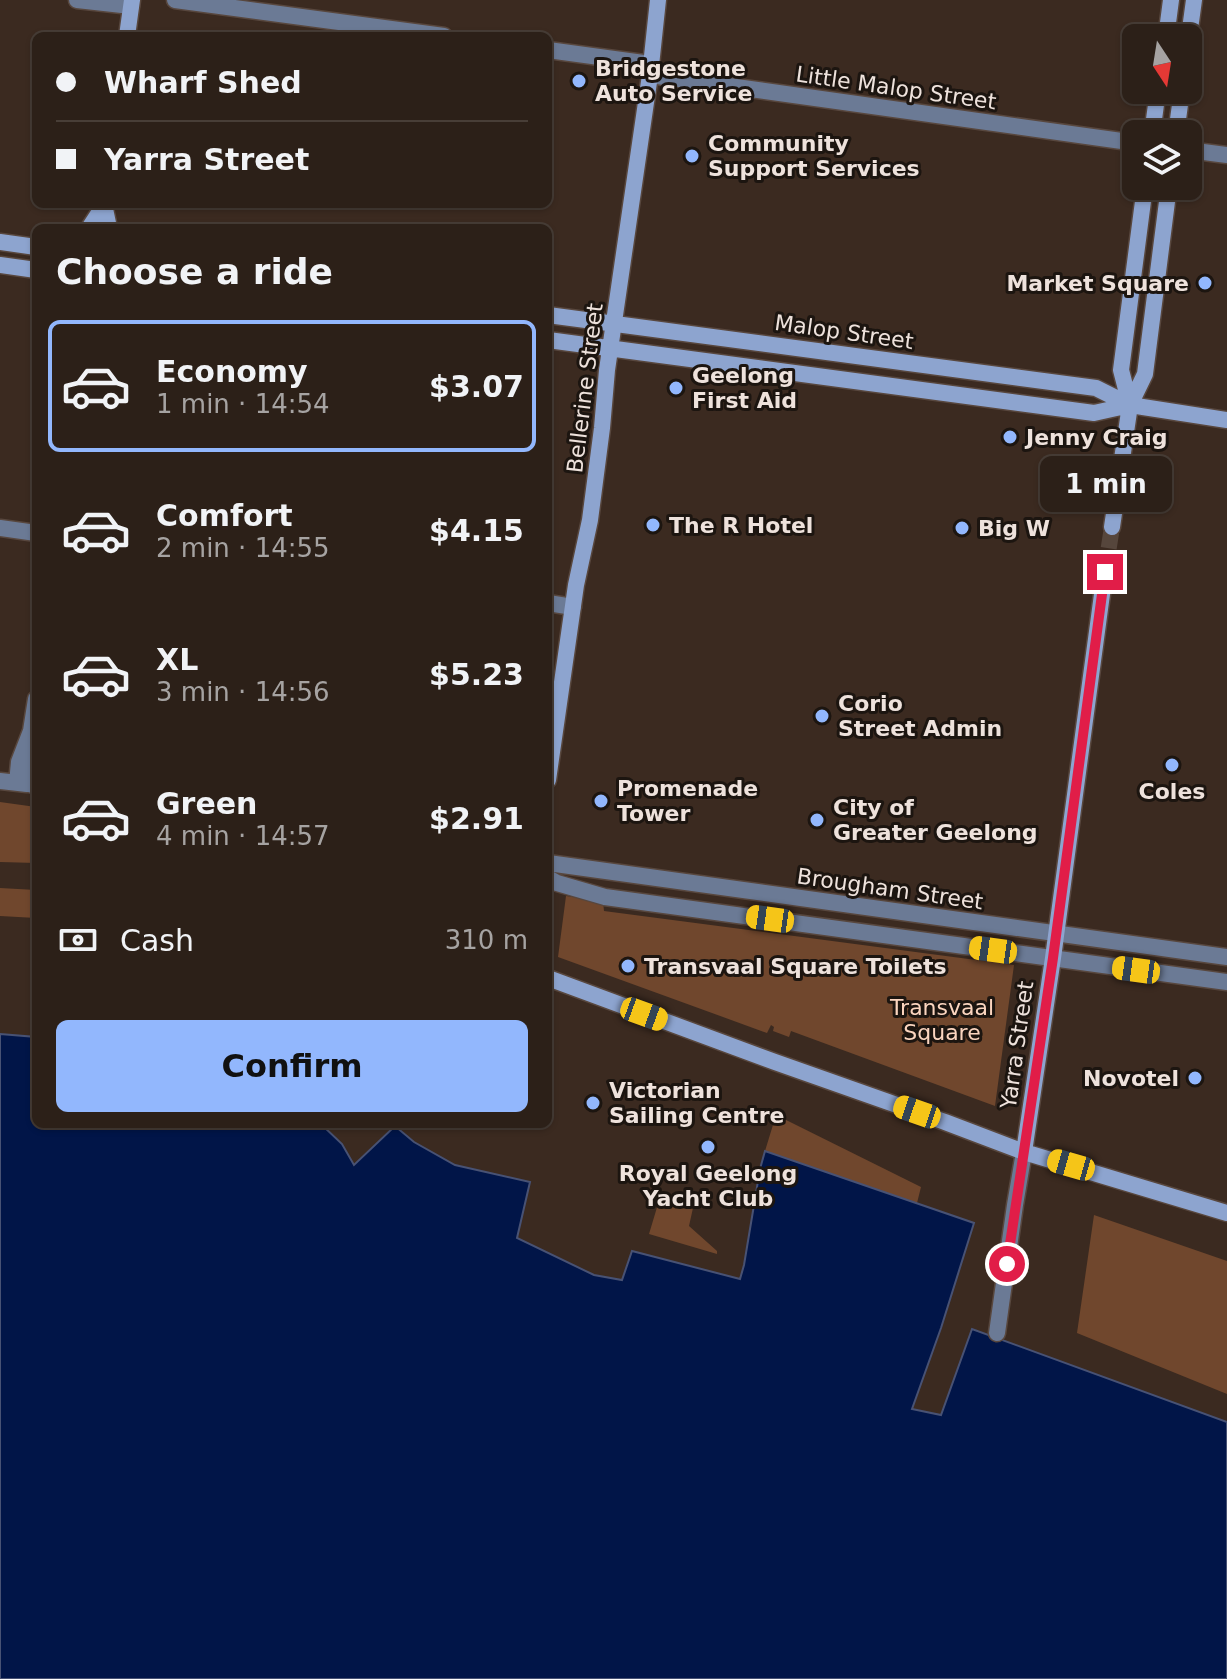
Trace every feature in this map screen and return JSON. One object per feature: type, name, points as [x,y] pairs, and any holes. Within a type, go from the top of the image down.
[{"type":"street","points":[[77,0],[131,3],[127,32]]},
{"type":"street","points":[[175,0],[414,32]]},
{"type":"street","name":"Bellerine Street","points":[[552,752],[573,607],[590,520],[607,370],[658,0]]},
{"type":"street","points":[[1168,24],[1171,0]]},
{"type":"street","points":[[1191,24],[1194,0]]},
{"type":"street","name":"Little Malop Street","points":[[552,51],[650,70],[1122,141]]},
{"type":"street","points":[[1202,152],[1227,155]]},
{"type":"street","points":[[1130,405],[1121,370],[1143,200]]},
{"type":"street","points":[[1112,527],[1130,405],[1145,374],[1167,200]]},
{"type":"street","points":[[0,242],[32,246]]},
{"type":"street","points":[[0,265],[32,269]]},
{"type":"street","name":"Malop Street","points":[[552,315],[1096,388],[1130,405],[1227,420]]},
{"type":"street","name":"Malop Street","points":[[552,341],[1094,413],[1130,405]]},
{"type":"street","points":[[987,399],[991,374]]},
{"type":"street","points":[[0,528],[32,532]]},
{"type":"street","name":"Yarra Street","points":[[997,1333],[1053,958],[1105,572]]},
{"type":"street","points":[[552,604],[573,607]]},
{"type":"street","points":[[21,784],[19,762],[32,725]]},
{"type":"street","name":"Brougham Street","points":[[552,864],[1227,957]]},
{"type":"street","name":"Brougham Street","points":[[552,880],[605,897],[1227,982]]},
{"type":"street","points":[[739,915],[742,891]]},
{"type":"street","points":[[552,979],[1024,1152],[1227,1213]]},
{"type":"green space","points":[[0,802],[32,806],[32,863],[0,862]]},
{"type":"green space","points":[[0,888],[32,890],[32,918],[0,916]]},
{"type":"green space","name":"Transvaal Square","points":[[566,896],[603,901],[604,911],[1014,965],[995,1106],[791,1031],[789,1037],[773,1031],[771,1025],[767,1033],[558,957]]},
{"type":"green space","points":[[776,1115],[921,1187],[917,1203],[765,1151]]},
{"type":"green space","points":[[670,1200],[693,1208],[689,1226],[717,1254],[649,1234],[658,1204],[667,1207]]},
{"type":"green space","points":[[1094,1215],[1227,1261],[1227,1394],[1077,1333]]},
{"type":"shaded area","points":[[0,1034],[32,1037],[32,1128],[325,1128],[342,1144],[354,1165],[393,1128],[397,1128],[414,1142],[455,1165],[530,1182],[517,1238],[594,1275],[622,1280],[632,1251],[740,1279],[765,1151],[974,1223],[912,1409],[941,1415],[972,1329],[1227,1422],[1227,1679],[0,1679]]},
{"type":"tunnel","points":[[1105,572],[1112,527]]},
{"type":"place","name":"Bridgestone Auto Service","points":[[579,81]]},
{"type":"place","name":"Community Support Services","points":[[692,156]]},
{"type":"place","name":"Market Square","points":[[1205,283]]},
{"type":"place","name":"Geelong First Aid","points":[[676,388]]},
{"type":"place","name":"Jenny Craig","points":[[1010,437]]},
{"type":"place","name":"The R Hotel","points":[[653,525]]},
{"type":"place","name":"Big W","points":[[962,528]]},
{"type":"place","name":"Corio Street Admin","points":[[822,716]]},
{"type":"place","name":"Coles","points":[[1172,765]]},
{"type":"place","name":"Promenade Tower","points":[[601,801]]},
{"type":"place","name":"City of Greater Geelong","points":[[817,820]]},
{"type":"place","name":"Transvaal Square Toilets","points":[[628,966]]},
{"type":"place","name":"Novotel","points":[[1195,1078]]},
{"type":"place","name":"Victorian Sailing Centre","points":[[593,1103]]},
{"type":"place","name":"Royal Geelong Yacht Club","points":[[708,1147]]},
{"type":"route","points":[[1007,1264],[1053,958],[1105,572]]}]
